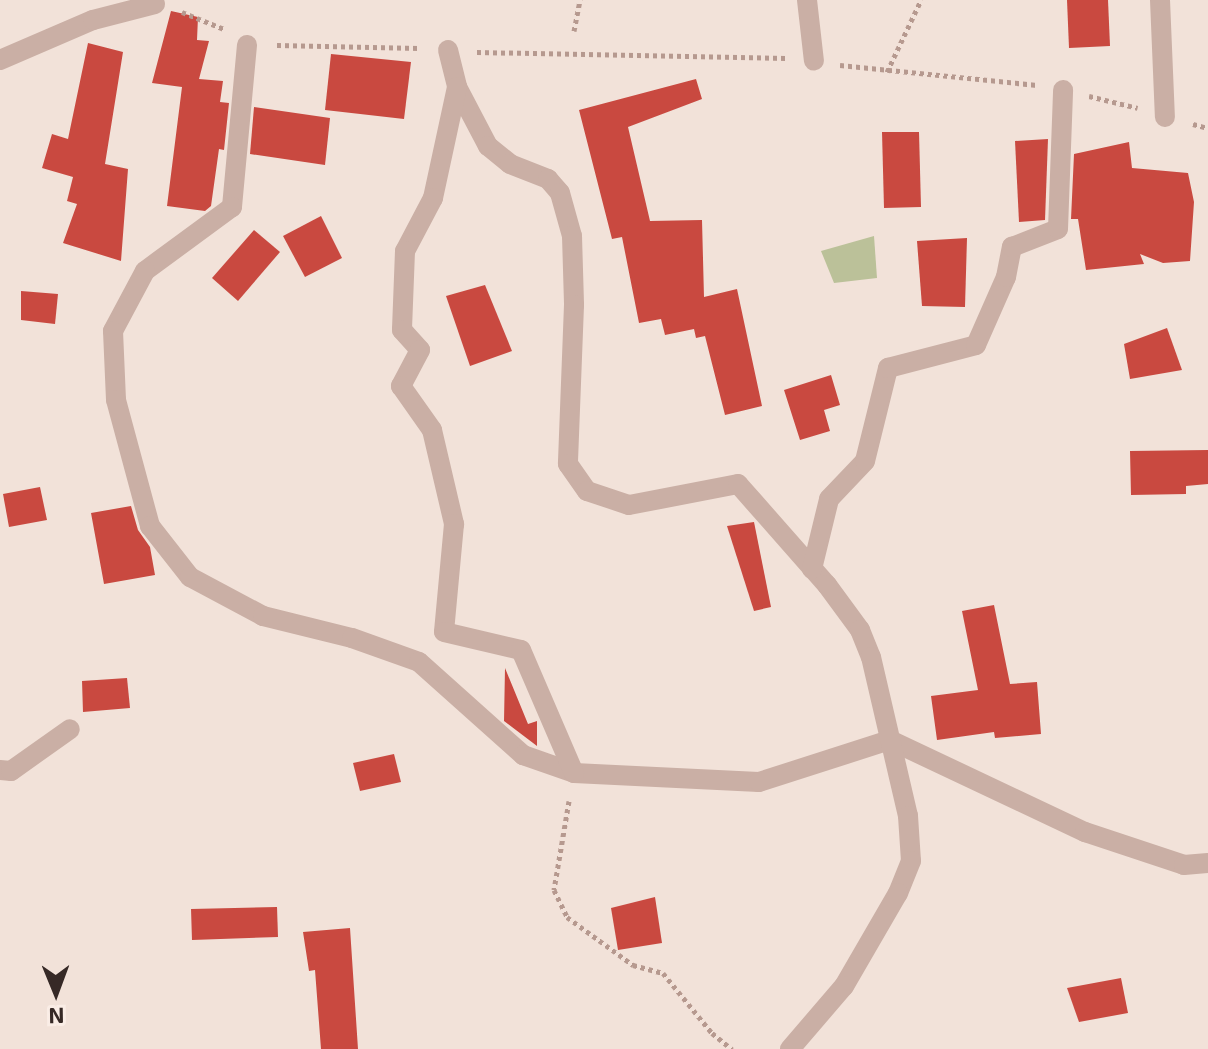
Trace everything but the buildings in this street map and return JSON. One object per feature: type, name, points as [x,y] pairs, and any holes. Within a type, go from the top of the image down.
[{"type":"street","points":[[807,0],[814,61]]},
{"type":"street","points":[[1160,0],[1165,117]]},
{"type":"street","points":[[0,60],[93,20],[155,4]]},
{"type":"street","points":[[247,45],[232,207],[145,271],[113,331],[116,400],[150,526],[190,577],[263,616],[352,638],[419,662],[523,755],[574,773],[759,782],[890,740],[1085,832],[1184,865],[1208,863]]},
{"type":"street","points":[[448,50],[457,87],[488,146],[510,164],[548,179],[560,193],[572,236],[574,291],[568,464],[587,491],[629,505],[738,484],[860,630],[871,657],[908,816],[911,861],[898,893],[844,986],[790,1049]]},
{"type":"street","points":[[457,87],[433,198],[405,251],[402,330],[420,350],[401,386],[432,430],[454,524],[444,632],[521,650],[574,773]]},
{"type":"street","points":[[812,569],[829,499],[865,461],[888,368],[976,345],[1006,277],[1012,247],[1058,229],[1063,90]]},
{"type":"street","points":[[0,770],[11,771],[70,729]]},
{"type":"path","points":[[574,31],[580,0]]},
{"type":"path","points":[[887,72],[921,0]]},
{"type":"path","points":[[155,4],[214,21],[247,45],[759,55],[887,72],[993,78],[1063,90],[1208,128]]},
{"type":"path","points":[[574,773],[554,890],[567,917],[633,965],[663,973],[712,1033],[732,1049]]},
{"type":"green space","points":[[874,236],[877,278],[834,283],[821,251]]}]
